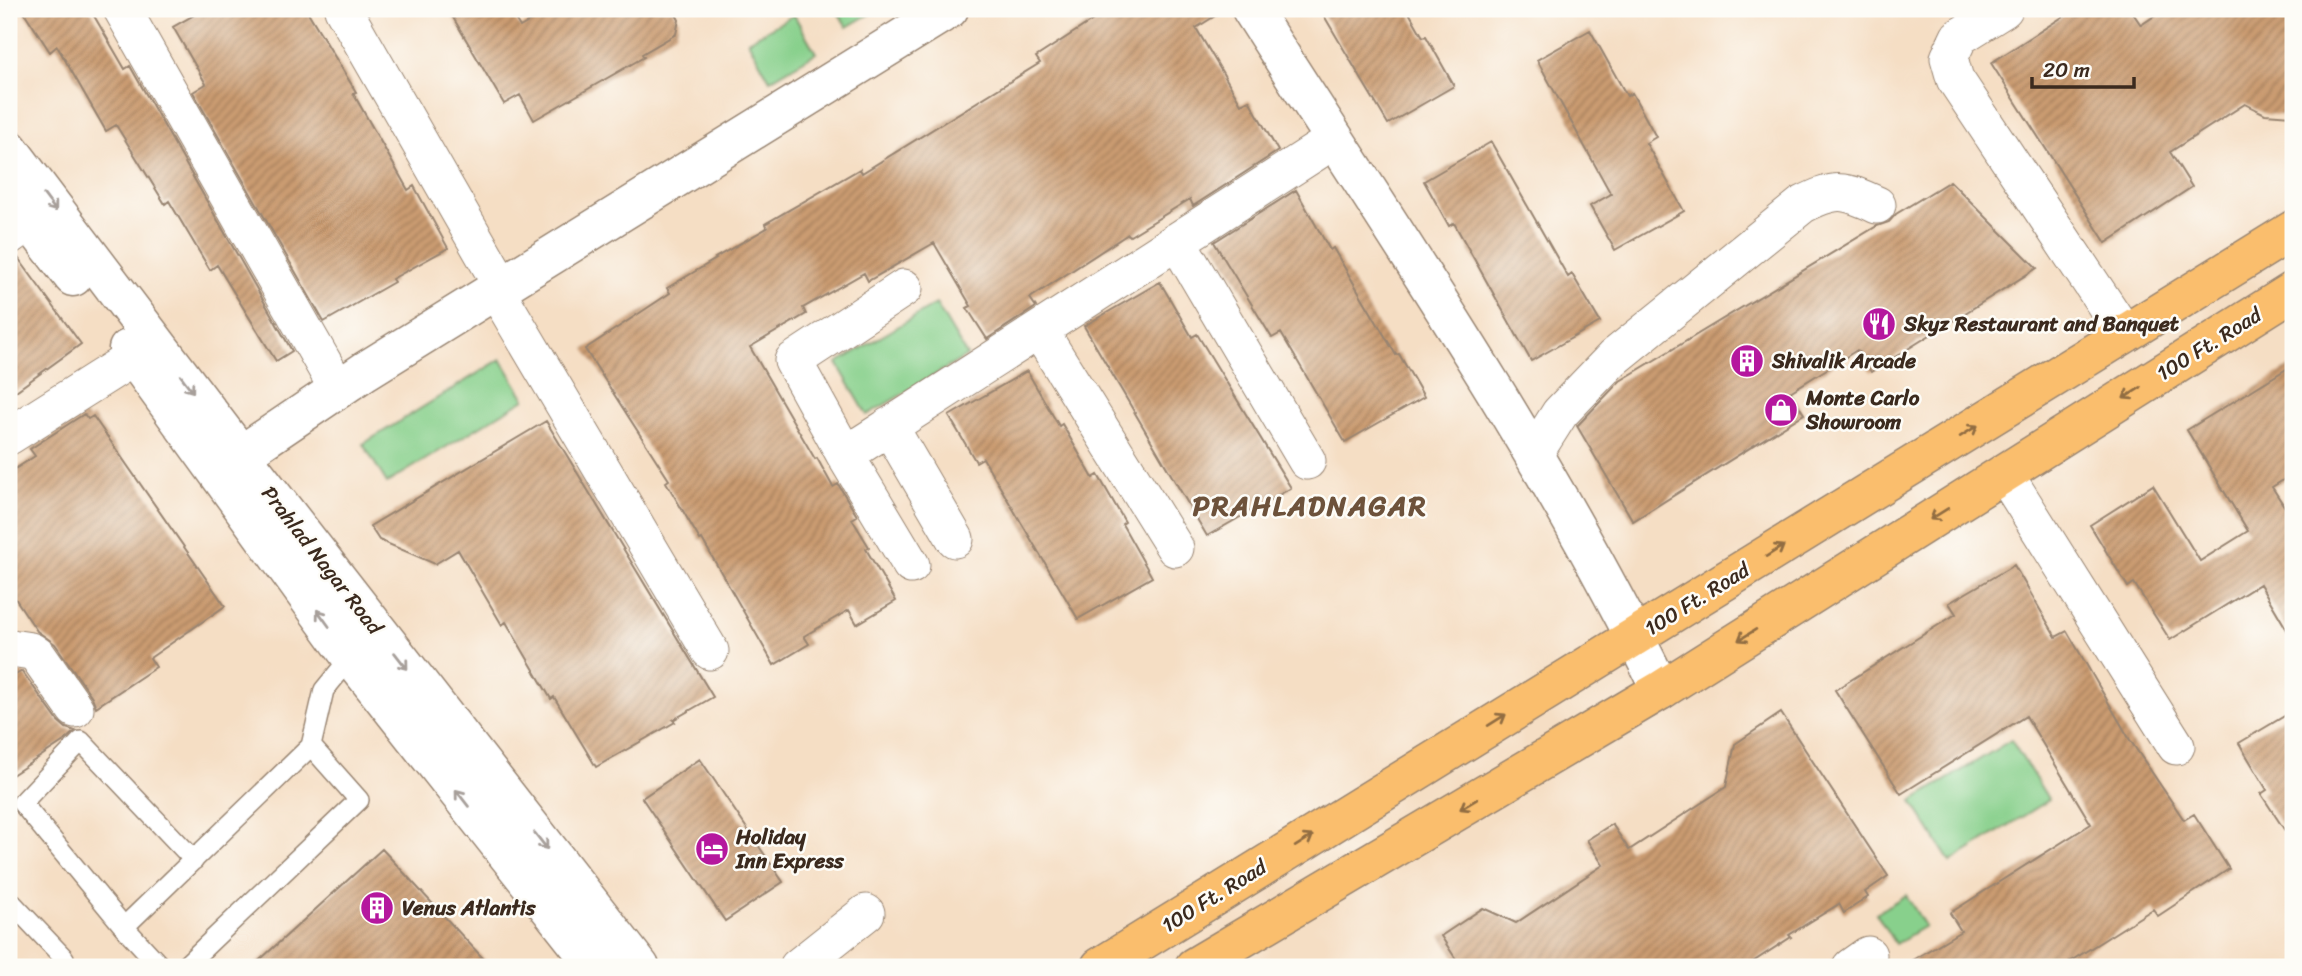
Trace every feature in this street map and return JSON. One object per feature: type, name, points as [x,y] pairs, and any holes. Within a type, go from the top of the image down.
[{"type":"main road","name":"100 Ft. Road","points":[[1100,967],[2293,230]]},
{"type":"main road","name":"100 Ft. Road","points":[[1194,967],[1661,690],[2293,291]]},
{"type":"street","points":[[122,9],[338,389]]},
{"type":"street","points":[[343,9],[499,288],[710,651]]},
{"type":"street","points":[[229,463],[338,389],[949,9]]},
{"type":"street","points":[[1251,9],[1534,454],[1635,637],[1661,690]]},
{"type":"street","points":[[2004,9],[1959,37],[1949,58],[1955,79],[2125,334]]},
{"type":"street","points":[[845,455],[1334,140]]},
{"type":"street","name":"Prahlad Nagar Road","points":[[9,149],[229,463],[640,967]]},
{"type":"street","points":[[1534,454],[1560,413],[1614,358],[1802,205],[1827,192],[1851,193],[1877,205]]},
{"type":"street","points":[[16,217],[134,357],[229,463],[351,657],[596,967]]},
{"type":"street","points":[[1177,241],[1307,461]]},
{"type":"street","points":[[904,288],[793,361],[911,565]]},
{"type":"street","points":[[1039,330],[1175,548]]},
{"type":"street","points":[[9,436],[134,357]]},
{"type":"street","points":[[889,426],[955,539]]},
{"type":"street","points":[[2004,473],[2176,746]]},
{"type":"street","points":[[10,649],[31,651],[38,656],[75,709]]},
{"type":"street","points":[[798,967],[866,913]]},
{"type":"lane","points":[[124,927],[311,746],[324,690],[351,657]]},
{"type":"lane","points":[[161,967],[15,808],[81,741],[194,860]]},
{"type":"lane","points":[[184,967],[359,800],[311,746]]},
{"type":"lane","points":[[9,900],[64,958]]},
{"type":"green space","points":[[836,9],[878,9],[847,27]]},
{"type":"green space","points":[[794,15],[816,53],[770,80],[748,41]]},
{"type":"green space","points":[[936,304],[967,356],[867,415],[837,363]]},
{"type":"green space","points":[[501,359],[525,399],[387,483],[363,444]]},
{"type":"green space","points":[[2011,740],[2049,800],[1950,862],[1912,801]]},
{"type":"green space","points":[[1906,895],[1925,926],[1895,944],[1876,913]]},
{"type":"building","points":[[22,9],[90,9],[125,69],[130,66],[292,351],[276,361],[217,265],[210,270],[169,201],[165,204],[116,125],[106,131],[57,46],[50,52]]},
{"type":"building","points":[[205,9],[306,9],[356,92],[353,93],[408,190],[414,186],[448,248],[324,322],[193,92],[206,84],[173,27]]},
{"type":"building","points":[[448,9],[509,9],[520,27],[551,9],[673,9],[679,20],[676,34],[642,54],[644,57],[534,120],[520,95],[504,104]]},
{"type":"building","points":[[1110,9],[1226,9],[1196,28],[1241,104],[1249,100],[1278,151],[1193,206],[1190,199],[1130,236],[1128,234],[1030,298],[1036,307],[987,339],[967,308],[971,306],[934,243],[868,281],[864,273],[803,308],[806,314],[750,347],[815,459],[817,458],[833,487],[838,484],[857,516],[852,519],[896,601],[857,624],[849,610],[804,636],[809,644],[774,665],[666,482],[669,480],[585,349],[670,293],[667,288],[767,228],[765,224],[860,169],[862,173],[1040,63],[1036,57]]},
{"type":"building","points":[[1320,9],[1407,9],[1423,37],[1426,36],[1454,86],[1388,124]]},
{"type":"building","points":[[2075,9],[2130,9],[2141,25],[2165,9],[2293,9],[2291,116],[2265,114],[2245,104],[2170,152],[2192,187],[2106,243],[1991,63]]},
{"type":"building","points":[[1590,30],[1627,96],[1632,93],[1656,137],[1646,143],[1684,211],[1615,250],[1590,206],[1611,194],[1537,60]]},
{"type":"building","points":[[1491,142],[1568,277],[1572,274],[1600,322],[1531,361],[1454,223],[1449,226],[1424,181]]},
{"type":"building","name":"Shivalik Arcade","points":[[1950,181],[2037,268],[1871,372],[1857,350],[1790,392],[1804,414],[1633,521],[1577,426],[1620,381],[1877,226],[1889,222],[1896,214]]},
{"type":"building","points":[[1296,190],[1330,250],[1333,248],[1424,397],[1345,442],[1281,333],[1272,338],[1214,242]]},
{"type":"building","points":[[16,255],[81,344],[9,396],[9,257]]},
{"type":"building","points":[[1160,282],[1192,337],[1197,334],[1291,488],[1207,536],[1084,326]]},
{"type":"building","points":[[2293,365],[2293,474],[2272,487],[2293,520],[2293,640],[2260,584],[2170,640],[2134,583],[2128,587],[2090,525],[2153,485],[2200,561],[2248,531],[2187,430]]},
{"type":"building","points":[[1027,371],[1093,478],[1098,475],[1152,577],[1078,619],[983,458],[976,462],[949,416]]},
{"type":"building","points":[[84,414],[88,419],[93,416],[225,606],[150,658],[156,667],[96,707],[92,697],[55,644],[37,631],[9,589],[9,473],[35,456],[30,449]]},
{"type":"building","points":[[546,421],[713,697],[596,767],[554,697],[551,699],[506,622],[502,625],[458,550],[435,564],[379,540],[370,526]]},
{"type":"building","points":[[2014,565],[2056,637],[2067,631],[2130,740],[2184,820],[2194,814],[2229,869],[2158,916],[2153,909],[2061,967],[1901,967],[1961,931],[1950,913],[2091,824],[2026,716],[1901,794],[1835,690],[1956,614],[1949,603]]},
{"type":"building","points":[[22,671],[58,721],[75,731],[9,777],[9,679]]},
{"type":"building","points":[[2293,711],[2293,843],[2261,794],[2267,790],[2239,743]]},
{"type":"building","points":[[1781,713],[1888,876],[1865,892],[1868,897],[1844,913],[1839,904],[1745,967],[1461,967],[1441,936],[1483,908],[1516,923],[1603,865],[1587,840],[1612,824],[1629,850],[1726,787],[1735,744]]},
{"type":"building","points":[[700,759],[783,882],[725,921],[642,798]]},
{"type":"building","name":"Venus Atlantis","points":[[382,849],[491,967],[252,967]]},
{"type":"place","name":"Skyz Restaurant and Banquet","points":[[1879,324]]},
{"type":"place","name":"Shivalik Arcade","points":[[1747,361]]},
{"type":"place","name":"Monte Carlo Showroom","points":[[1781,410]]},
{"type":"place","name":"Holiday Inn Express","points":[[712,849]]},
{"type":"place","name":"Venus Atlantis","points":[[377,908]]},
{"type":"district","name":"PRAHLADNAGAR","points":[[1310,505]]}]
